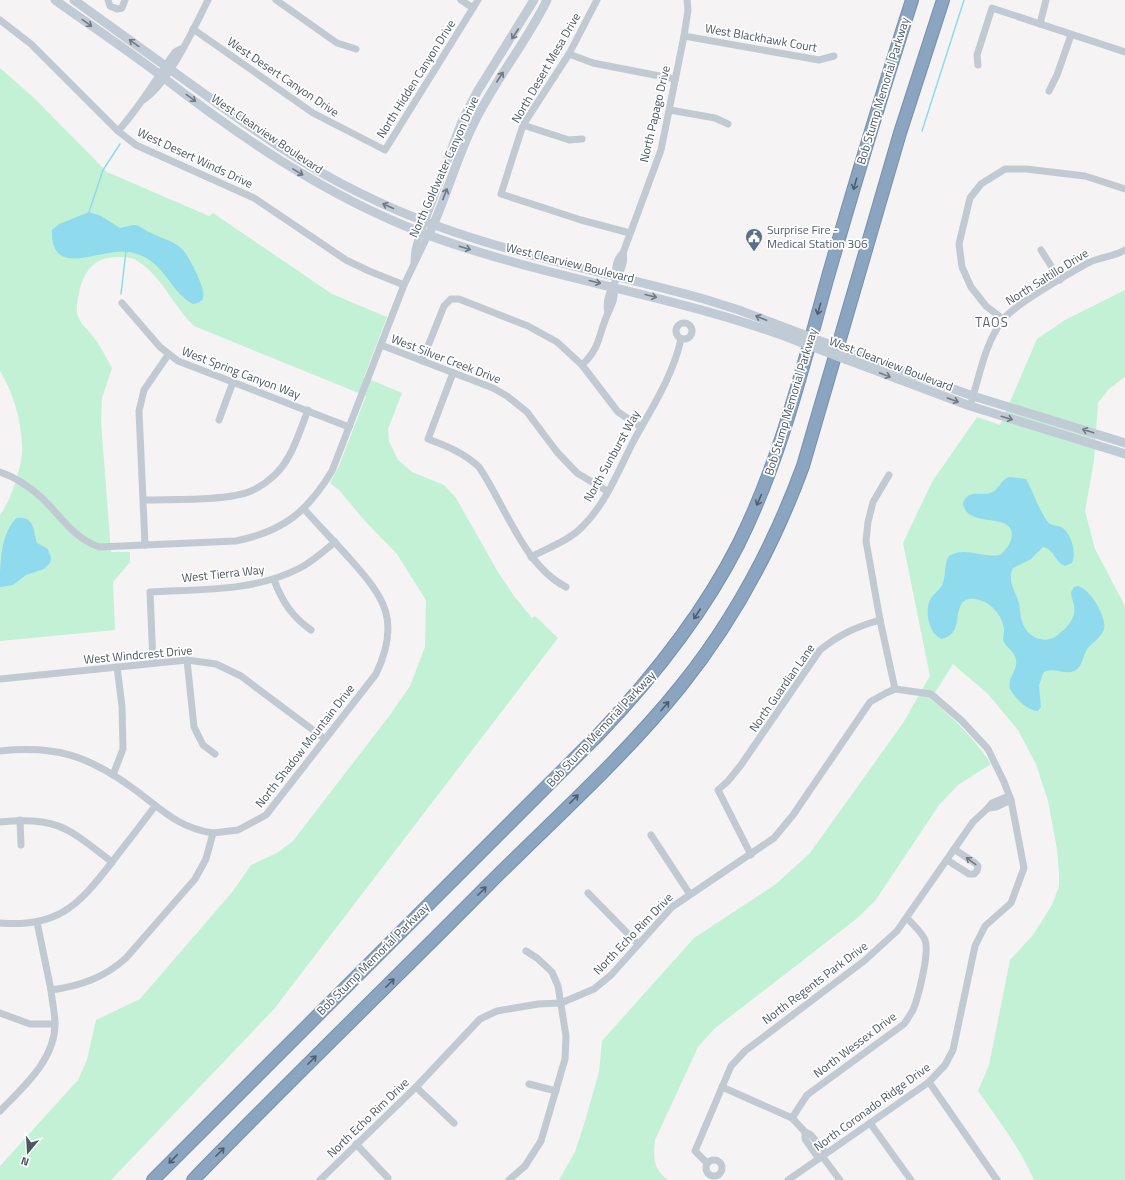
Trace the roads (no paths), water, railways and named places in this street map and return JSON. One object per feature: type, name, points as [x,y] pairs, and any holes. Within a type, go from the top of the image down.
[{"type":"highway","name":"Bob Stump Memorial Parkway","points":[[153,1180],[599,734],[660,666],[704,603],[748,523],[781,441],[866,144],[912,0]]},
{"type":"highway","points":[[193,1180],[629,744],[683,683],[727,621],[765,555],[788,506],[803,466],[900,133],[943,0]]},
{"type":"street","name":"West Clearview Boulevard","points":[[55,0],[236,130],[302,174],[363,207],[424,233],[505,260],[708,311],[801,338]]},
{"type":"street","name":"West Clearview Boulevard","points":[[74,0],[241,120],[307,164],[361,194],[424,222],[487,244],[722,304],[801,338],[970,406],[1125,454]]},
{"type":"street","points":[[108,0],[110,6],[117,9],[124,5],[125,0]]},
{"type":"street","points":[[118,131],[143,100],[147,92],[180,55],[181,49],[208,0]]},
{"type":"street","points":[[276,0],[286,3],[337,43],[356,49]]},
{"type":"street","points":[[461,0],[473,8]]},
{"type":"street","name":"North Hidden Canyon Drive","points":[[385,150],[478,0]]},
{"type":"street","name":"North Goldwater Canyon Drive","points":[[424,233],[424,222],[468,108],[534,0]]},
{"type":"street","name":"North Goldwater Canyon Drive","points":[[0,472],[31,489],[42,498],[69,528],[85,541],[99,547],[236,541],[254,537],[281,527],[304,509],[319,492],[332,471],[414,261],[415,250],[424,233],[433,225],[473,124],[489,94],[530,32],[547,0]]},
{"type":"street","name":"North Desert Mesa Drive","points":[[597,0],[569,54],[523,125],[501,194],[581,220],[630,233]]},
{"type":"street","name":"North Papago Drive","points":[[582,365],[597,346],[608,313],[612,308],[615,294],[615,268],[618,257],[623,253],[656,166],[670,110],[684,36],[688,10],[687,0]]},
{"type":"street","points":[[1040,24],[1046,0]]},
{"type":"street","points":[[978,66],[977,55],[992,8],[1125,52]]},
{"type":"street","name":"West Desert Winds Drive","points":[[0,20],[46,59],[118,131],[136,145],[254,198],[356,265],[404,285]]},
{"type":"street","name":"West Desert Canyon Drive","points":[[193,29],[313,113],[385,150]]},
{"type":"street","points":[[1049,91],[1057,75],[1071,35]]},
{"type":"street","name":"West Blackhawk Court","points":[[684,36],[819,60],[834,56]]},
{"type":"street","points":[[569,54],[593,63],[675,79]]},
{"type":"street","points":[[670,110],[715,118],[728,124]]},
{"type":"street","points":[[523,125],[569,140],[582,139]]},
{"type":"street","points":[[1003,319],[986,306],[971,287],[962,267],[960,244],[970,198],[981,184],[1005,169],[1026,169],[1085,176],[1125,189]]},
{"type":"street","points":[[1041,250],[1060,280]]},
{"type":"street","name":"North Saltillo Drive","points":[[970,406],[993,335],[1003,319],[1060,280],[1097,259],[1116,255],[1125,250]]},
{"type":"street","points":[[422,361],[444,306],[451,299],[459,300],[543,334],[557,342],[582,365],[618,412],[641,427]]},
{"type":"street","name":"West Spring Canyon Way","points":[[122,303],[168,355],[178,361],[349,427]]},
{"type":"street","name":"North Sunburst Way","points":[[531,556],[582,527],[591,517],[607,491],[672,368],[678,355],[681,339]]},
{"type":"street","name":"West Silver Creek Drive","points":[[381,345],[493,388],[519,404],[534,420],[566,463],[588,481],[607,491]]},
{"type":"street","points":[[145,545],[139,411],[144,390],[168,355]]},
{"type":"street","name":"West Clearview Boulevard","points":[[846,355],[1125,443]]},
{"type":"street","points":[[453,373],[428,439],[452,448],[470,459],[479,467],[531,556],[543,571],[556,582],[566,587]]},
{"type":"street","points":[[219,420],[233,382]]},
{"type":"street","points":[[144,500],[232,496],[250,491],[265,483],[280,470],[290,456],[308,410]]},
{"type":"street","points":[[889,475],[873,502],[868,522],[866,541],[880,620],[896,689]]},
{"type":"street","name":"North Shadow Mountain Drive","points":[[0,751],[26,748],[67,754],[84,759],[113,775],[172,819],[195,830],[212,833],[238,830],[266,815],[376,674],[386,647],[388,624],[382,602],[372,584],[304,509]]},
{"type":"street","name":"West Tierra Way","points":[[153,663],[150,592],[242,586],[274,580],[301,568],[335,542]]},
{"type":"street","points":[[274,580],[281,599],[290,612],[311,630]]},
{"type":"street","name":"North Guardian Lane","points":[[751,855],[718,790],[728,781],[741,765],[820,650],[838,636],[859,626],[880,620]]},
{"type":"street","points":[[187,660],[194,727],[203,745],[216,754]]},
{"type":"street","name":"West Windcrest Drive","points":[[0,679],[187,660],[204,661],[228,668],[241,676],[326,739]]},
{"type":"street","points":[[113,775],[123,749],[123,721],[118,667]]},
{"type":"street","name":"North Coronado Ridge Drive","points":[[788,1180],[929,1082],[945,1065],[953,1050],[975,946],[985,926],[1011,903],[1024,868],[1010,798],[1002,776],[988,749],[980,739],[945,705],[931,694],[896,689]]},
{"type":"street","name":"North Echo Rim Drive","points":[[320,1180],[416,1086],[480,1019],[497,1011],[538,1004],[561,1003],[594,989],[610,975],[672,906],[689,893],[751,855],[774,838],[793,815],[870,702],[886,692],[896,689]]},
{"type":"street","name":"North Regents Park Drive","points":[[707,1162],[694,1151],[731,1066],[745,1051],[864,961],[897,931],[972,822],[988,808],[992,802],[1010,798]]},
{"type":"street","points":[[0,923],[15,924],[37,922],[58,915],[77,903],[97,882],[155,806]]},
{"type":"street","points":[[20,820],[21,845]]},
{"type":"street","points":[[0,822],[37,820],[55,823],[66,828],[112,862]]},
{"type":"street","points":[[51,990],[75,987],[98,978],[115,968],[126,958],[195,879],[206,859],[212,833]]},
{"type":"street","points":[[651,835],[689,893]]},
{"type":"street","points":[[946,860],[969,874],[974,874],[977,871],[978,866],[975,863],[954,849]]},
{"type":"street","points":[[588,893],[638,944]]},
{"type":"street","name":"North Wessex Drive","points":[[792,1118],[807,1095],[904,1024],[913,1010],[922,976],[926,954],[926,941],[920,931],[907,918]]},
{"type":"street","points":[[0,1111],[44,1062],[52,1044],[55,1024],[51,990],[37,922]]},
{"type":"street","points":[[509,1180],[525,1166],[541,1141],[565,1060],[566,1036],[558,986],[552,972],[537,958],[526,952]]},
{"type":"street","points":[[0,1013],[30,1024],[55,1024]]},
{"type":"street","points":[[929,1082],[997,1180]]},
{"type":"street","points":[[529,1084],[556,1091]]},
{"type":"street","points":[[416,1086],[454,1123]]},
{"type":"street","points":[[722,1088],[792,1118],[811,1135],[822,1156],[840,1180]]},
{"type":"street","points":[[870,1123],[911,1180]]},
{"type":"street","points":[[356,1144],[388,1178]]},
{"type":"water","points":[[89,212],[101,216],[120,228],[135,225],[171,241],[182,249],[192,265],[202,288],[202,300],[193,304],[184,298],[158,267],[141,255],[129,252],[118,252],[79,258],[68,258],[59,254],[54,245],[52,230],[59,224]]},
{"type":"water","points":[[1006,478],[1026,479],[1047,521],[1050,524],[1061,527],[1068,533],[1074,554],[1072,563],[1065,566],[1059,562],[1050,550],[1043,547],[1031,559],[1013,568],[1011,573],[1012,586],[1019,603],[1021,619],[1028,632],[1038,639],[1044,640],[1055,637],[1065,629],[1072,619],[1074,610],[1071,592],[1074,587],[1078,586],[1088,592],[1097,604],[1104,624],[1103,632],[1088,648],[1081,664],[1076,670],[1068,672],[1051,670],[1043,673],[1039,686],[1041,707],[1038,711],[1030,709],[1022,703],[1010,689],[1009,685],[1016,664],[1015,657],[1003,641],[1003,624],[998,614],[991,606],[981,600],[968,599],[964,601],[960,607],[956,626],[952,634],[942,639],[933,632],[928,615],[931,598],[943,583],[946,562],[949,556],[960,552],[1000,555],[1008,546],[1011,540],[1011,531],[1007,525],[973,516],[966,511],[963,503],[971,494],[986,494],[993,492]]},
{"type":"water","points":[[16,518],[27,519],[30,521],[34,529],[37,543],[48,549],[51,558],[50,563],[44,569],[26,575],[13,585],[0,587],[0,569],[4,542],[11,525]]},
{"type":"waterway","points":[[922,131],[964,0]]},
{"type":"waterway","points":[[89,212],[103,170],[120,144]]},
{"type":"waterway","points":[[121,294],[126,251]]},
{"type":"place","name":"Surprise Fire - Medical Station 306","points":[[754,252]]},
{"type":"district","name":"TAOS","points":[[992,322]]}]
